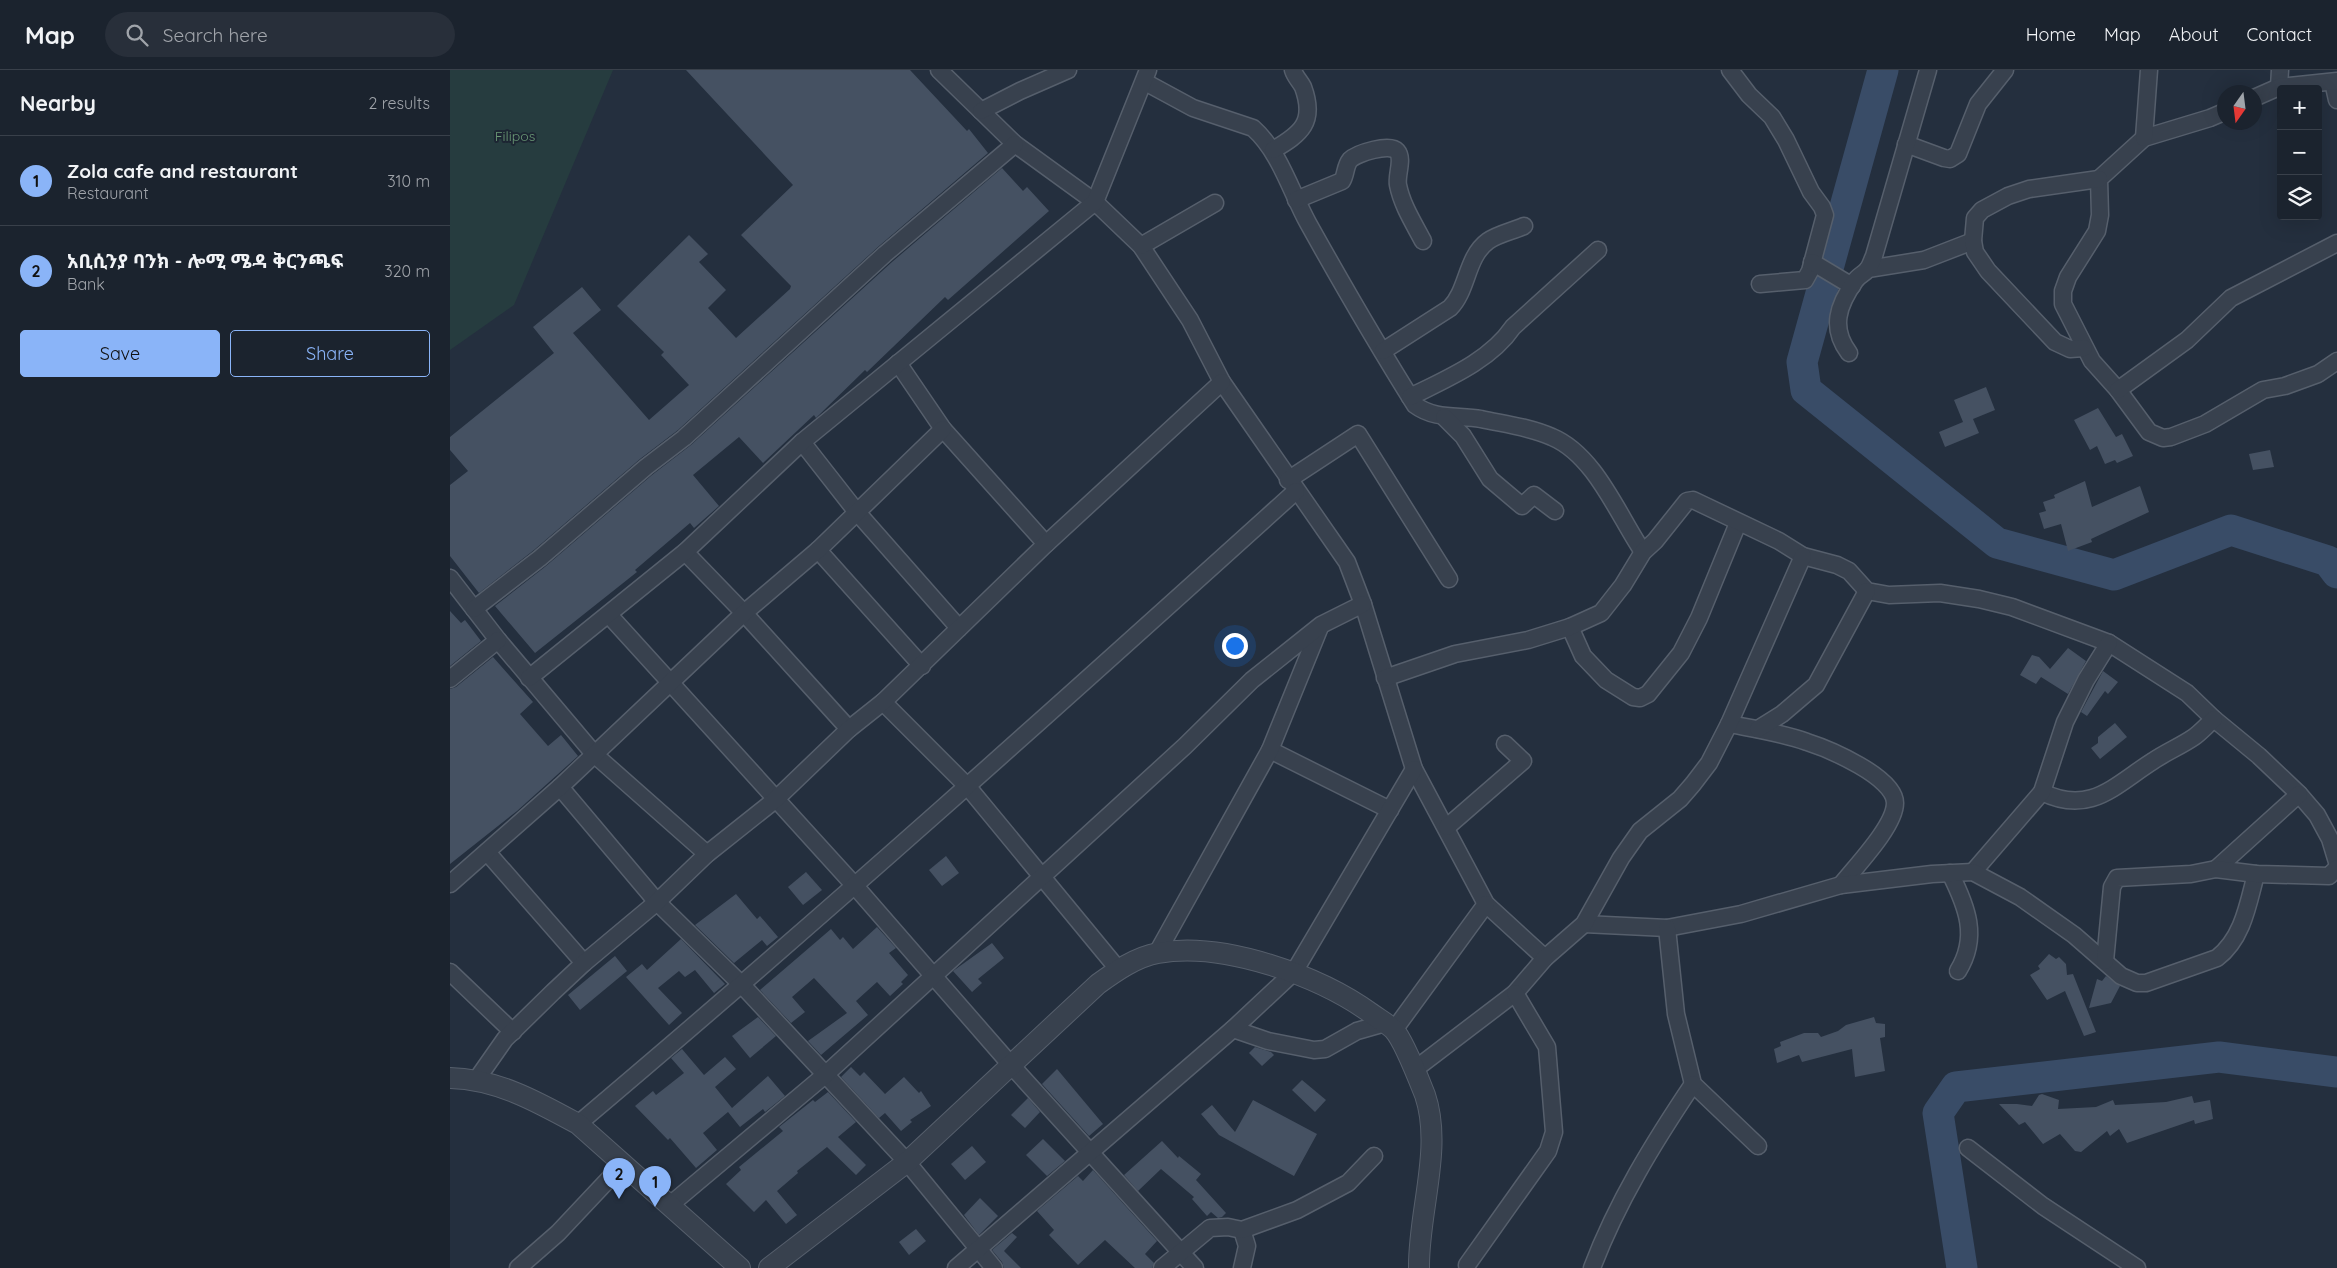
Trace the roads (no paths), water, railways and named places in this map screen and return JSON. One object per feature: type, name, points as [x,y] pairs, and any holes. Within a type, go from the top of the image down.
[{"type":"street","points":[[939,70],[1015,144],[1095,202],[1141,246],[1190,320],[1222,382],[1347,562],[1363,604],[1414,769],[1486,904],[1545,958]]},
{"type":"street","points":[[982,112],[1020,90],[1068,70]]},
{"type":"street","points":[[1273,150],[1294,138],[1304,128],[1308,118],[1302,85],[1295,77],[1293,70]]},
{"type":"street","points":[[1730,70],[1750,95],[1772,117],[1825,215],[1813,263],[1805,280],[1760,284]]},
{"type":"street","points":[[1849,353],[1840,341],[1837,327],[1840,311],[1851,286],[1868,269],[1928,70]]},
{"type":"street","points":[[1906,144],[1944,158],[1950,159],[1958,154],[1978,104],[2005,70]]},
{"type":"street","points":[[2144,138],[2148,70]]},
{"type":"street","points":[[2279,85],[2280,70]]},
{"type":"street","points":[[529,678],[685,552],[802,442],[1095,202],[1146,76],[1193,108],[1253,128],[1273,150],[1296,200],[1410,397],[1421,409],[1444,417],[1476,418],[1497,422],[1542,433],[1565,444],[1575,452],[1609,494],[1623,522],[1643,552]]},
{"type":"street","points":[[2293,85],[2335,82],[2337,100]]},
{"type":"street","points":[[2262,94],[2277,87]]},
{"type":"street","points":[[2084,348],[2070,349],[2056,342],[1988,271],[1975,252],[1973,241],[1974,218],[1982,210],[2008,196],[2029,189],[2099,179],[2144,138],[2217,115]]},
{"type":"street","points":[[474,609],[540,558],[646,467],[684,438],[885,254],[1015,144]]},
{"type":"street","points":[[1296,200],[1342,181],[1350,160],[1361,153],[1389,147],[1397,151],[1399,157],[1398,182],[1403,205],[1423,240]]},
{"type":"street","points":[[2099,179],[2100,215],[2097,231],[2068,277],[2063,292],[2063,304],[2084,348],[2092,360],[2118,390],[2149,432],[2162,438],[2171,437],[2205,424],[2263,390],[2285,386],[2318,374],[2337,361]]},
{"type":"street","points":[[1141,246],[1215,203]]},
{"type":"street","points":[[1383,351],[1450,308],[1459,299],[1470,267],[1488,241],[1524,226]]},
{"type":"street","points":[[1868,269],[1924,260],[1973,241]]},
{"type":"street","points":[[2118,390],[2187,340],[2231,298],[2337,243]]},
{"type":"street","points":[[1410,397],[1466,366],[1503,342],[1513,327],[1598,250]]},
{"type":"street","points":[[1813,263],[1851,286]]},
{"type":"street","points":[[898,363],[943,429],[1046,544]]},
{"type":"street","points":[[477,1079],[494,1054],[513,1032],[584,963],[657,902],[707,854],[775,800],[849,729],[884,702],[1046,544],[1222,382]]},
{"type":"street","points":[[1444,417],[1463,436],[1490,479],[1509,497],[1522,506],[1534,495],[1555,510]]},
{"type":"street","points":[[450,884],[560,787],[744,613],[818,550],[856,511],[943,429]]},
{"type":"street","points":[[578,1124],[742,985],[968,787],[1292,485],[1358,434],[1449,579]]},
{"type":"street","points":[[802,442],[856,511],[959,628]]},
{"type":"street","points":[[1385,678],[1455,654],[1528,640],[1570,627],[1601,613],[1611,603],[1643,552],[1655,541],[1687,501],[1697,502],[1779,541],[1803,556],[1822,559],[1849,571],[1867,591],[1889,595],[1940,593],[1979,599],[2012,607],[2108,643],[2187,693],[2299,794],[2326,829],[2337,862]]},
{"type":"street","points":[[1570,627],[1583,656],[1606,680],[1632,697],[1643,697],[1648,694],[1686,644],[1710,594],[1738,523]]},
{"type":"street","points":[[818,550],[922,666]]},
{"type":"street","points":[[685,552],[744,613],[849,729]]},
{"type":"street","points":[[1414,1070],[1516,993],[1545,958],[1584,924],[1621,858],[1640,831],[1680,799],[1709,763],[1729,724],[1803,556]]},
{"type":"street","points":[[450,578],[529,678],[595,754],[707,854]]},
{"type":"street","points":[[1758,729],[1782,714],[1816,685],[1867,591]]},
{"type":"street","points":[[670,1205],[825,1074],[1042,878],[1185,746],[1252,680],[1321,625],[1363,604]]},
{"type":"street","points":[[608,615],[855,886],[932,976],[1194,1268]]},
{"type":"street","points":[[1157,953],[1270,750],[1321,625]]},
{"type":"street","points":[[450,679],[498,640]]},
{"type":"street","points":[[1973,872],[2042,792],[2065,722],[2086,680],[2108,643]]},
{"type":"street","points":[[884,702],[968,787],[1118,969]]},
{"type":"street","points":[[2042,792],[2054,798],[2074,800],[2108,793],[2153,761],[2193,738],[2214,719]]},
{"type":"street","points":[[1729,724],[1758,729],[1808,742],[1869,771],[1891,789],[1895,802],[1892,816],[1875,842],[1841,885]]},
{"type":"street","points":[[1446,827],[1523,761],[1504,744]]},
{"type":"street","points":[[1270,750],[1390,810]]},
{"type":"street","points":[[956,1268],[1232,1029],[1294,972],[1414,769]]},
{"type":"street","points":[[560,787],[657,902],[742,985],[907,1162],[994,1268]]},
{"type":"street","points":[[2216,869],[2299,794]]},
{"type":"street","points":[[487,852],[584,963]]},
{"type":"street","points":[[2105,961],[2112,887],[2115,880],[2191,874],[2216,869],[2256,874],[2329,876],[2337,868]]},
{"type":"street","points":[[1584,924],[1667,928],[1741,914],[1841,885],[1973,872],[2020,897],[2074,936],[2121,976],[2137,983],[2146,982],[2217,958],[2232,943],[2242,924],[2256,874]]},
{"type":"street","points":[[1950,873],[1965,907],[1969,931],[1969,948],[1958,971]]},
{"type":"street","points":[[1232,1029],[1268,1041],[1314,1050],[1336,1044],[1357,1031],[1390,1027],[1486,904]]},
{"type":"street","points":[[1667,928],[1676,1014],[1693,1084],[1758,1146]]},
{"type":"street","points":[[769,1268],[907,1162],[1098,984],[1118,969],[1157,953],[1202,951],[1294,972],[1344,995],[1390,1027],[1414,1070],[1425,1096],[1431,1130],[1430,1157],[1419,1248],[1419,1268]]},
{"type":"street","points":[[450,972],[513,1032]]},
{"type":"street","points":[[1467,1265],[1548,1151],[1554,1132],[1547,1046],[1516,993]]},
{"type":"street","points":[[450,1078],[477,1079],[529,1098],[578,1124],[740,1268]]},
{"type":"street","points":[[1592,1268],[1625,1193],[1654,1142],[1693,1084]]},
{"type":"street","points":[[1968,1148],[2043,1206],[2138,1268]]},
{"type":"street","points":[[1162,1268],[1210,1228],[1242,1230],[1296,1210],[1348,1183],[1374,1156]]},
{"type":"street","points":[[518,1268],[558,1233],[622,1165]]},
{"type":"street","points":[[1242,1230],[1246,1246],[1242,1268]]},
{"type":"waterway","points":[[1883,70],[1802,362],[1806,390],[1997,543],[2114,575],[2231,530],[2328,561],[2337,573]]},
{"type":"waterway","points":[[1962,1268],[1938,1113],[1956,1087],[2219,1057],[2337,1072]]},
{"type":"place","name":"አቢሲንያ ባንክ - ሎሚ ሜዳ ቅርንጫፍ","points":[[619,1199]]},
{"type":"place","name":"Zola cafe and restaurant","points":[[655,1207]]},
{"type":"park label","name":"Filipos","points":[[515,136]]}]
